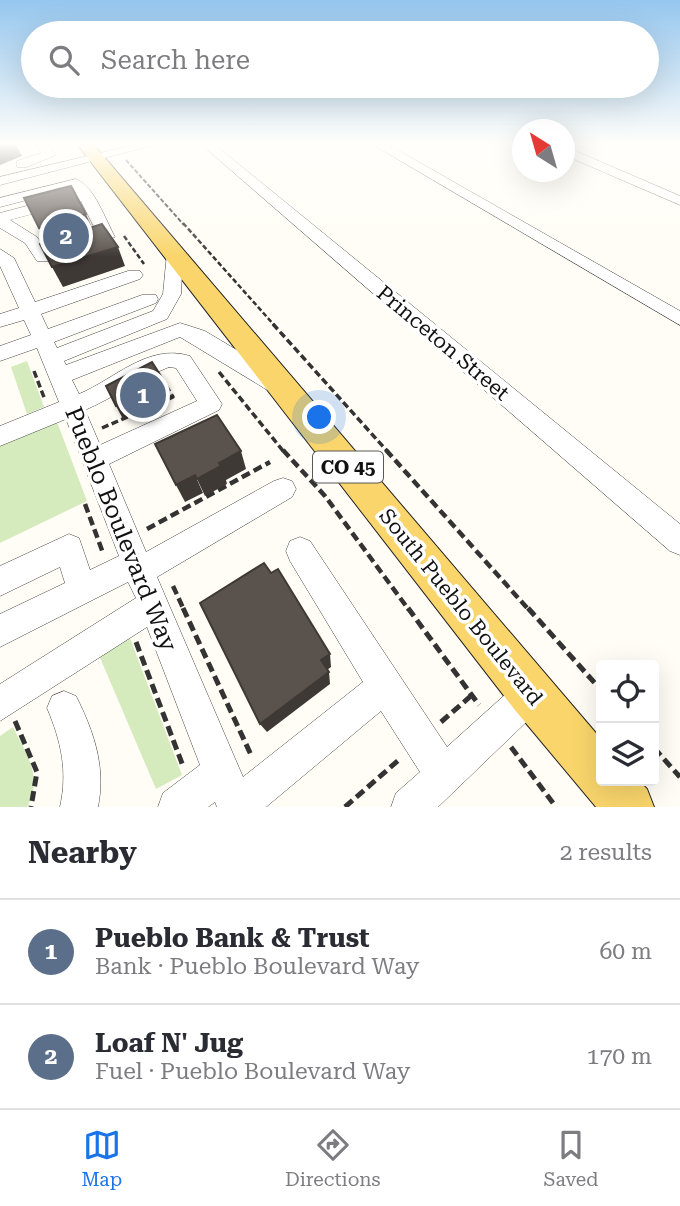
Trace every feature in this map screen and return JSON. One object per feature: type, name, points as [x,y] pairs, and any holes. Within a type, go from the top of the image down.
[{"type":"main road","name":"South Pueblo Boulevard","points":[[114,182],[152,265],[285,389],[531,694],[596,769]]},
{"type":"main road","points":[[610,786],[629,807]]},
{"type":"street","name":"Princeton Street","points":[[252,182],[680,542]]},
{"type":"street","points":[[443,182],[680,319]]},
{"type":"street","points":[[636,182],[680,201]]},
{"type":"street","points":[[0,220],[31,240],[43,257],[112,232],[85,195]]},
{"type":"street","points":[[3,259],[41,254]]},
{"type":"street","name":"Pueblo Boulevard Way","points":[[3,259],[17,298],[80,403],[102,455],[136,568],[140,614],[198,791],[236,807]]},
{"type":"street","points":[[51,357],[160,315],[167,308],[174,290],[152,265]]},
{"type":"street","points":[[70,297],[84,323]]},
{"type":"street","points":[[0,321],[17,298]]},
{"type":"street","points":[[51,357],[180,330],[198,336],[285,389]]},
{"type":"street","points":[[0,436],[111,390],[126,376],[175,358],[183,361],[211,404],[102,455]]},
{"type":"street","points":[[0,631],[136,568],[283,489]]},
{"type":"street","points":[[0,581],[69,548],[82,591]]},
{"type":"street","points":[[300,551],[385,685]]},
{"type":"street","points":[[5,701],[140,614]]},
{"type":"street","points":[[410,807],[531,694]]},
{"type":"street","points":[[64,708],[73,725],[81,756],[79,807]]},
{"type":"lane","points":[[0,203],[76,183],[85,195],[0,220]]},
{"type":"lane","points":[[17,298],[70,297],[152,265]]},
{"type":"lane","points":[[0,354],[51,357],[84,323],[149,299]]},
{"type":"lane","points":[[236,807],[385,685],[444,776]]},
{"type":"path","points":[[128,182],[596,685]]},
{"type":"path","points":[[112,232],[152,265]]},
{"type":"path","points":[[213,365],[270,437],[325,496],[556,807]]},
{"type":"path","points":[[102,428],[173,397],[163,380]]},
{"type":"path","points":[[80,403],[102,428],[102,455]]},
{"type":"path","points":[[147,529],[270,463]]},
{"type":"path","points":[[85,504],[136,568],[265,784]]},
{"type":"path","points":[[136,568],[147,529],[142,518]]},
{"type":"path","points":[[140,614],[198,791]]},
{"type":"path","points":[[345,807],[472,695]]},
{"type":"path","points":[[5,701],[37,765],[38,780],[31,807]]},
{"type":"path","points":[[659,754],[680,777]]},
{"type":"green space","points":[[27,361],[44,407],[27,414],[11,367]]},
{"type":"green space","points":[[57,422],[87,501],[0,543],[0,443]]},
{"type":"green space","points":[[128,633],[182,775],[156,789],[98,653]]},
{"type":"green space","points":[[13,727],[28,756],[33,776],[34,786],[27,807],[0,807],[0,736]]},
{"type":"building","points":[[71,186],[86,214],[39,228],[24,198]]},
{"type":"building","points":[[102,224],[118,247],[52,267],[40,244]]},
{"type":"building","points":[[152,362],[166,384],[116,406],[106,386]]},
{"type":"building","points":[[217,415],[241,451],[197,479],[195,475],[176,485],[155,444]]},
{"type":"building","points":[[264,563],[271,573],[278,569],[330,654],[321,660],[329,672],[260,724],[200,603]]},
{"type":"place","name":"Loaf N' Jug","points":[[66,236]]},
{"type":"place","name":"Pueblo Bank & Trust","points":[[143,395]]}]
